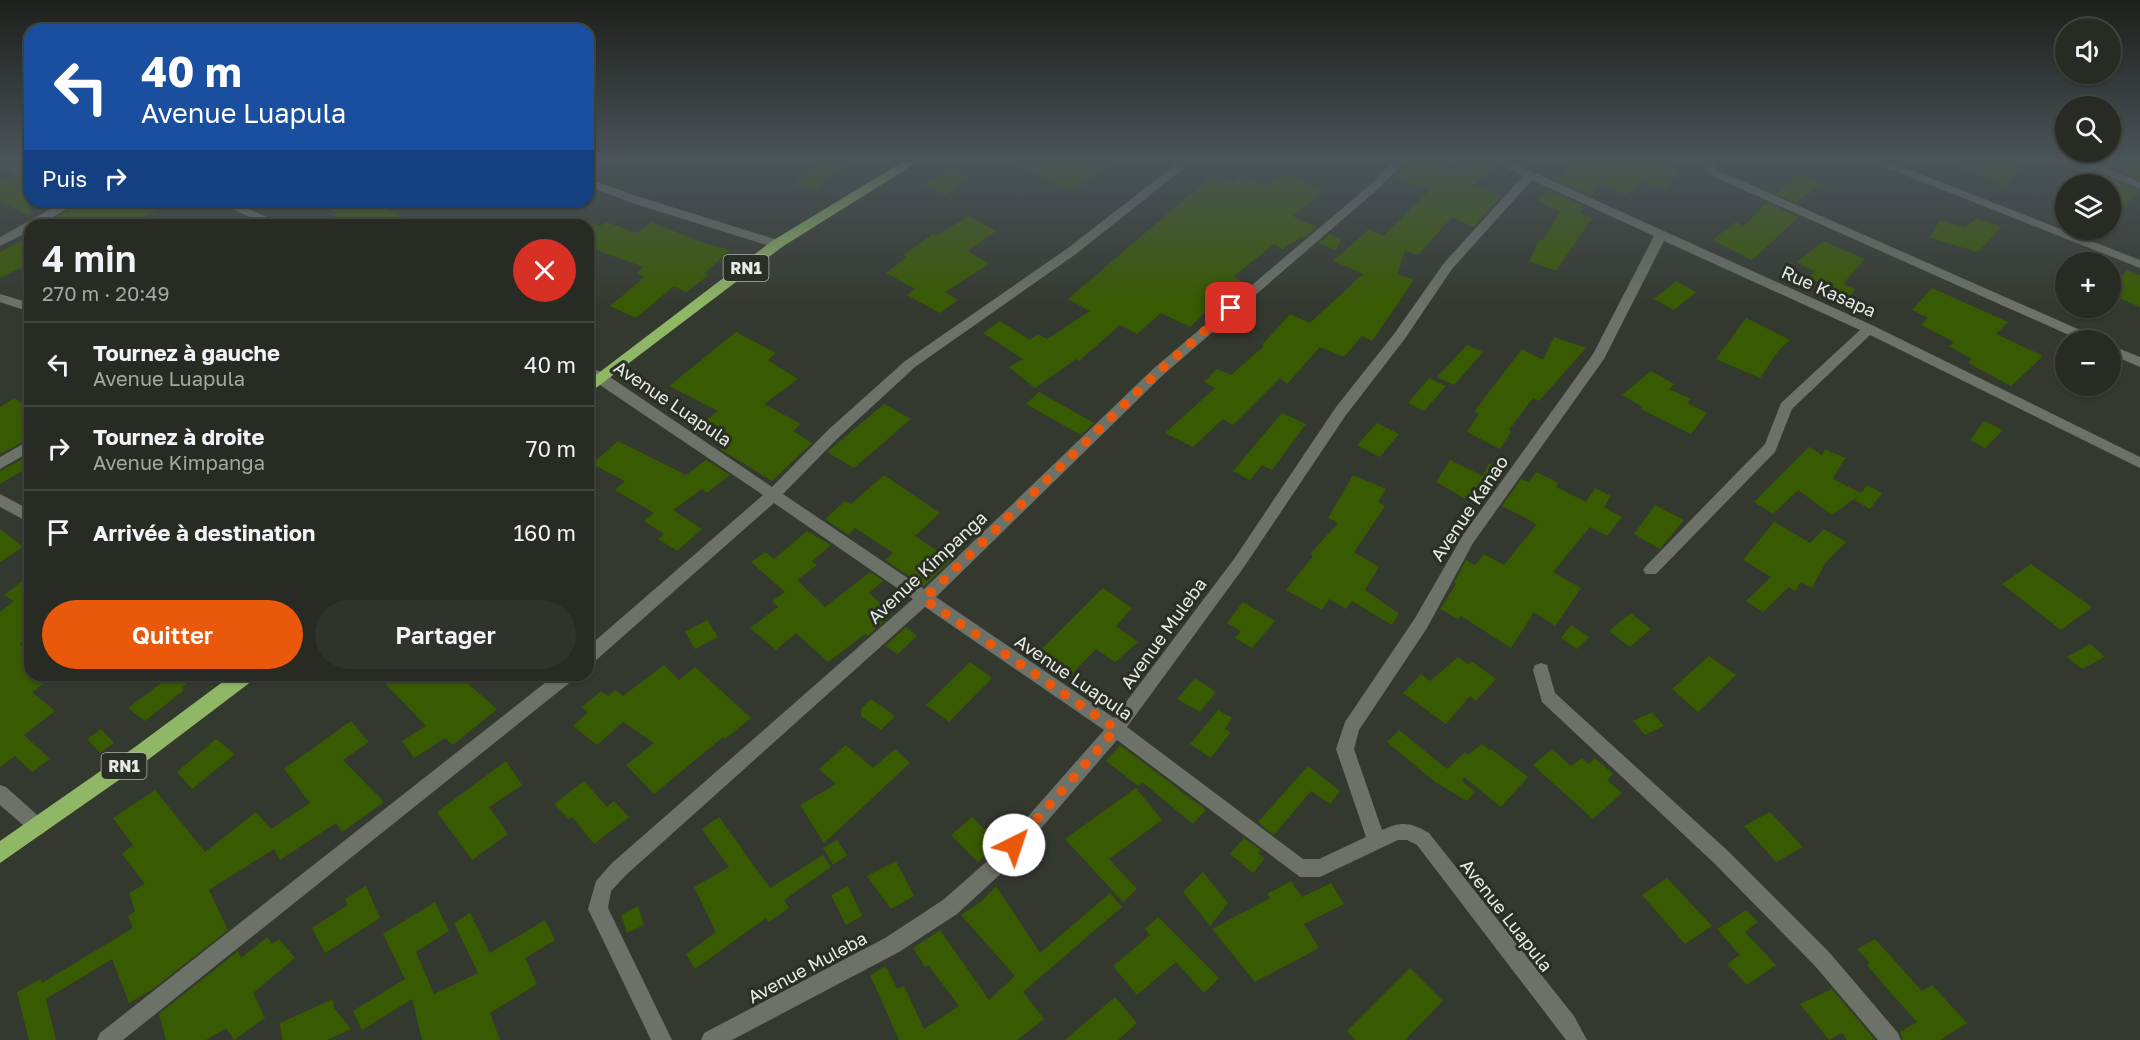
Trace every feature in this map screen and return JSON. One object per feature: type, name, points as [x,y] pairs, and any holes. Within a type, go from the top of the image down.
[{"type":"highway","name":"RN1","points":[[595,374],[777,244],[833,210]]},
{"type":"highway","name":"RN1","points":[[0,853],[238,681]]},
{"type":"street","points":[[42,219],[59,210]]},
{"type":"street","points":[[241,210],[264,219]]},
{"type":"street","points":[[667,210],[777,244]]},
{"type":"street","points":[[594,652],[774,494],[833,434],[910,364],[1072,251],[1125,210]]},
{"type":"street","name":"Avenue Kimpanga","points":[[662,1040],[598,909],[603,887],[619,869],[924,599],[1158,372],[1348,210]]},
{"type":"street","name":"Avenue Muleba","points":[[711,1040],[892,945],[950,907],[1000,862],[1116,729],[1239,563],[1341,411],[1399,336],[1448,266],[1499,210]]},
{"type":"street","name":"Rue Kasapa","points":[[1604,210],[1869,329],[2140,463]]},
{"type":"street","points":[[1797,210],[2068,330]]},
{"type":"street","points":[[2000,210],[2140,264]]},
{"type":"street","points":[[0,243],[24,229]]},
{"type":"street","name":"Avenue Kanao","points":[[1377,843],[1345,750],[1351,727],[1421,623],[1467,539],[1599,356],[1661,235]]},
{"type":"street","points":[[0,298],[24,306]]},
{"type":"street","points":[[0,309],[24,308]]},
{"type":"street","points":[[1651,570],[1770,448],[1780,432],[1780,420],[1786,406],[1869,329]]},
{"type":"street","points":[[2121,354],[2140,362]]},
{"type":"street","name":"Avenue Luapula","points":[[595,374],[1116,729],[1300,868],[1320,868],[1397,832],[1409,831],[1423,839],[1578,1040]]},
{"type":"street","points":[[0,464],[24,449]]},
{"type":"street","points":[[0,500],[24,514]]},
{"type":"street","points":[[1541,670],[1548,697],[1730,865],[1822,959],[1891,1040]]},
{"type":"street","points":[[106,1040],[559,681]]},
{"type":"street","points":[[0,793],[38,827]]},
{"type":"building","points":[[17,210],[30,210],[30,216]]},
{"type":"building","points":[[68,210],[156,210],[144,216],[149,219],[54,219]]},
{"type":"building","points":[[330,210],[387,210],[406,219],[339,219],[333,216],[338,213]]},
{"type":"building","points":[[1172,210],[1301,210],[1292,216],[1317,227],[1304,238],[1301,237],[1282,249],[1274,244],[1233,277],[1249,285],[1222,308],[1214,303],[1190,327],[1161,313],[1137,334],[1120,325],[1079,361],[1076,359],[1035,388],[1009,367],[1023,359],[983,333],[1000,321],[1030,340],[1038,334],[1047,339],[1090,311],[1068,299]]},
{"type":"building","points":[[1410,210],[1489,210],[1473,227],[1452,217],[1418,255],[1405,251],[1397,274],[1414,280],[1372,341],[1362,336],[1344,357],[1320,347],[1287,384],[1280,378],[1233,425],[1223,419],[1193,447],[1165,433],[1215,388],[1204,382],[1217,369],[1231,375],[1264,346],[1262,345],[1290,314],[1310,323],[1363,274],[1333,261],[1369,229],[1383,236]]},
{"type":"building","points":[[1557,210],[1581,210],[1579,213],[1592,218],[1556,271],[1529,261],[1540,239],[1543,240],[1560,211]]},
{"type":"building","points":[[1760,210],[1782,210],[1799,217],[1752,260],[1712,240],[1736,222],[1744,226]]},
{"type":"building","points":[[968,216],[996,231],[968,251],[989,264],[945,292],[958,300],[940,313],[907,295],[915,289],[886,273],[907,257],[903,255],[933,234],[936,236]]},
{"type":"building","points":[[1977,218],[2002,227],[1978,252],[1930,238],[1940,220],[1965,228]]},
{"type":"building","points":[[606,222],[637,233],[651,222],[701,242],[730,250],[705,273],[709,275],[686,292],[674,286],[636,318],[610,306],[645,277],[636,273],[644,267],[594,249],[594,224],[600,226]]},
{"type":"building","points":[[1330,234],[1341,239],[1336,250],[1318,243]]},
{"type":"building","points":[[24,239],[24,270],[20,268],[0,278],[0,252]]},
{"type":"building","points":[[1823,241],[1865,259],[1843,284],[1855,289],[1846,304],[1821,294],[1826,286],[1808,277],[1815,272],[1797,262]]},
{"type":"building","points":[[2127,270],[2140,275],[2140,307],[2121,299],[2121,277]]},
{"type":"building","points":[[1676,281],[1696,292],[1674,310],[1654,299]]},
{"type":"building","points":[[1932,288],[2008,322],[1996,334],[2043,356],[2011,386],[1968,363],[1972,359],[1949,346],[1954,342],[1921,325],[1928,318],[1912,310]]},
{"type":"building","points":[[1746,318],[1790,340],[1779,350],[1760,378],[1716,359]]},
{"type":"building","points":[[736,332],[776,353],[768,360],[798,379],[764,404],[801,424],[793,431],[812,443],[772,481],[720,449],[723,447],[710,438],[714,435],[699,426],[718,411],[669,386]]},
{"type":"building","points":[[1554,337],[1586,348],[1539,401],[1533,398],[1509,430],[1511,432],[1500,449],[1467,432],[1479,414],[1475,412],[1476,409],[1522,349],[1543,360]]},
{"type":"building","points":[[1467,345],[1483,352],[1454,385],[1437,377]]},
{"type":"building","points":[[1651,371],[1674,384],[1669,389],[1691,399],[1687,403],[1707,413],[1691,434],[1641,409],[1642,407],[1622,395]]},
{"type":"building","points":[[1429,378],[1446,386],[1424,411],[1408,403]]},
{"type":"building","points":[[1039,392],[1094,423],[1081,435],[1026,404]]},
{"type":"building","points":[[14,398],[24,405],[24,441],[0,454],[0,407]]},
{"type":"building","points":[[884,404],[911,419],[854,468],[827,452]]},
{"type":"building","points":[[1282,413],[1306,424],[1272,470],[1262,465],[1250,480],[1233,471]]},
{"type":"building","points":[[1984,421],[2003,430],[1985,448],[1970,440]]},
{"type":"building","points":[[1377,423],[1399,434],[1380,457],[1357,445]]},
{"type":"building","points":[[618,441],[686,475],[706,460],[730,475],[707,493],[702,489],[673,510],[702,529],[677,551],[658,539],[664,534],[644,521],[654,513],[615,490],[625,481],[594,465],[594,462]]},
{"type":"building","points":[[1809,447],[1822,455],[1825,449],[1845,458],[1833,478],[1835,480],[1861,493],[1867,485],[1882,493],[1870,509],[1855,500],[1858,496],[1832,515],[1798,490],[1773,514],[1754,502]]},
{"type":"building","points":[[24,458],[24,470],[0,484],[0,471]]},
{"type":"building","points":[[1450,460],[1483,476],[1489,463],[1506,471],[1478,506],[1436,482]]},
{"type":"building","points":[[1536,472],[1559,483],[1556,487],[1586,502],[1595,488],[1611,496],[1604,507],[1622,517],[1607,536],[1590,527],[1553,572],[1581,588],[1555,626],[1534,612],[1511,648],[1461,616],[1458,619],[1440,609],[1456,584],[1454,583],[1466,560],[1475,565],[1484,554],[1504,565],[1537,524],[1502,506],[1521,479],[1529,482]]},
{"type":"building","points":[[884,475],[940,513],[915,536],[951,560],[924,586],[885,560],[893,553],[855,528],[848,535],[825,519],[845,501],[851,504]]},
{"type":"building","points":[[1353,475],[1386,489],[1378,502],[1385,506],[1354,552],[1379,567],[1365,590],[1399,614],[1392,625],[1352,601],[1346,609],[1329,599],[1322,610],[1286,590],[1313,556],[1310,554],[1338,523],[1328,518]]},
{"type":"building","points":[[1655,505],[1684,520],[1660,549],[1634,534]]},
{"type":"building","points":[[1774,522],[1810,543],[1824,529],[1846,542],[1826,562],[1812,588],[1801,582],[1795,591],[1789,587],[1763,612],[1746,601],[1771,577],[1743,560]]},
{"type":"building","points":[[0,529],[23,547],[0,562]]},
{"type":"building","points":[[807,531],[831,545],[812,561],[817,565],[797,580],[825,607],[870,572],[883,581],[869,593],[892,614],[868,636],[865,634],[828,662],[796,633],[776,650],[750,628],[778,607],[772,601],[785,592],[751,562],[766,552],[774,559]]},
{"type":"building","points":[[2031,564],[2092,607],[2061,630],[2002,584]]},
{"type":"building","points":[[24,580],[24,640],[20,644],[24,648],[24,681],[48,681],[32,692],[55,711],[24,735],[50,759],[32,772],[15,756],[0,767],[0,612],[14,601],[4,595]]},
{"type":"building","points":[[1103,588],[1132,608],[1116,626],[1138,642],[1115,662],[1096,649],[1066,680],[1047,666],[1051,661],[1039,652]]},
{"type":"building","points":[[1243,602],[1275,621],[1252,648],[1235,638],[1241,631],[1227,623]]},
{"type":"building","points":[[1631,613],[1651,629],[1630,647],[1609,631]]},
{"type":"building","points":[[707,620],[718,637],[695,649],[685,632]]},
{"type":"building","points":[[1571,625],[1589,637],[1577,649],[1561,638]]},
{"type":"building","points":[[906,627],[917,636],[898,654],[885,646]]},
{"type":"building","points":[[2090,644],[2105,657],[2082,669],[2067,657]]},
{"type":"building","points":[[1709,656],[1736,675],[1698,712],[1672,689]]},
{"type":"building","points":[[1458,657],[1468,664],[1471,661],[1496,679],[1476,701],[1470,696],[1446,724],[1403,693],[1421,674],[1430,681]]},
{"type":"building","points":[[970,662],[992,678],[949,722],[926,705]]},
{"type":"building","points":[[664,665],[679,680],[695,667],[751,718],[725,739],[723,737],[654,794],[626,765],[654,743],[623,722],[597,745],[573,726],[588,712],[582,707],[601,691],[608,696],[615,690],[623,696]]},
{"type":"building","points":[[1195,678],[1216,692],[1200,712],[1177,699]]},
{"type":"building","points":[[164,681],[191,681],[182,688],[184,690],[145,721],[128,708]]},
{"type":"building","points":[[383,681],[465,681],[497,709],[453,745],[445,738],[414,758],[402,741],[426,726]]},
{"type":"building","points":[[871,699],[895,716],[881,730],[861,716],[861,709]]},
{"type":"building","points":[[1218,710],[1232,718],[1225,729],[1231,732],[1211,758],[1190,744]]},
{"type":"building","points":[[1652,712],[1664,726],[1645,735],[1633,721]]},
{"type":"building","points":[[351,721],[369,742],[343,760],[384,802],[342,832],[336,823],[280,860],[274,849],[209,890],[228,930],[153,989],[129,1003],[112,959],[46,999],[56,1040],[29,1040],[17,992],[41,979],[42,983],[133,928],[128,916],[135,911],[129,893],[145,884],[122,854],[133,845],[113,818],[155,790],[205,852],[256,812],[271,829],[310,803],[284,769]]},
{"type":"building","points":[[101,729],[114,743],[100,753],[87,739]]},
{"type":"building","points":[[1399,730],[1447,769],[1465,752],[1468,755],[1482,744],[1528,777],[1501,807],[1464,777],[1462,781],[1475,792],[1467,801],[1435,782],[1387,742]]},
{"type":"building","points":[[216,739],[235,754],[192,789],[177,772]]},
{"type":"building","points":[[846,745],[873,768],[895,749],[910,763],[824,843],[800,805],[836,784],[819,769]]},
{"type":"building","points":[[1120,745],[1206,810],[1193,824],[1142,782],[1138,786],[1106,761]]},
{"type":"building","points":[[1552,749],[1571,766],[1582,758],[1589,764],[1595,758],[1613,774],[1607,780],[1622,793],[1593,819],[1533,765]]},
{"type":"building","points":[[506,761],[522,785],[489,807],[508,834],[472,860],[437,812]]},
{"type":"building","points":[[1308,766],[1340,791],[1330,804],[1311,791],[1274,835],[1258,822]]},
{"type":"building","points":[[584,781],[607,807],[614,801],[629,817],[594,844],[572,817],[569,819],[554,804]]},
{"type":"building","points":[[1136,788],[1162,820],[1109,859],[1137,889],[1123,902],[1065,839]]},
{"type":"building","points":[[1770,812],[1803,847],[1776,862],[1744,826]]},
{"type":"building","points":[[719,817],[770,888],[823,855],[831,867],[784,900],[789,908],[769,922],[766,918],[695,969],[686,954],[716,932],[694,887],[729,867],[702,829]]},
{"type":"building","points":[[972,817],[998,843],[978,862],[951,835]]},
{"type":"building","points":[[1244,838],[1261,850],[1258,853],[1265,858],[1253,873],[1230,854]]},
{"type":"building","points":[[837,840],[847,855],[833,865],[823,848]]},
{"type":"building","points":[[896,861],[914,896],[891,909],[867,876]]},
{"type":"building","points":[[1203,872],[1228,903],[1210,926],[1183,892]]},
{"type":"building","points":[[1667,878],[1712,926],[1685,944],[1642,895]]},
{"type":"building","points":[[1291,881],[1302,897],[1331,883],[1344,904],[1304,924],[1319,948],[1255,982],[1212,929],[1270,898],[1267,894]]},
{"type":"building","points":[[366,886],[380,918],[325,953],[312,928],[348,905],[345,899]]},
{"type":"building","points":[[848,886],[862,916],[846,925],[831,895]]},
{"type":"building","points":[[996,886],[1040,953],[1110,893],[1122,907],[1023,992],[1044,1019],[1017,1040],[899,1040],[870,975],[886,966],[897,989],[904,986],[924,1029],[959,1006],[928,965],[925,967],[913,948],[940,930],[989,1000],[1015,976],[961,915],[982,901]]},
{"type":"building","points":[[435,902],[449,931],[416,952],[434,994],[478,973],[454,923],[470,913],[490,953],[545,920],[555,940],[525,958],[537,984],[490,1013],[500,1040],[422,1040],[412,999],[362,1030],[353,1011],[405,979],[383,934]]},
{"type":"building","points":[[638,906],[644,925],[627,933],[621,915]]},
{"type":"building","points":[[1746,910],[1758,922],[1745,932],[1776,965],[1747,985],[1727,964],[1740,955],[1717,929]]},
{"type":"building","points":[[1158,917],[1219,978],[1204,993],[1176,962],[1137,995],[1113,966],[1150,935],[1145,929]]},
{"type":"building","points":[[267,937],[272,944],[279,939],[295,958],[253,993],[265,1018],[234,1040],[226,1028],[206,1040],[166,1040],[159,1014],[238,951],[241,958]]},
{"type":"building","points":[[1875,939],[1922,991],[1932,985],[1967,1023],[1940,1040],[1903,1040],[1900,1032],[1917,1022],[1867,965],[1870,963],[1857,949]]},
{"type":"building","points":[[1410,968],[1443,1001],[1405,1040],[1355,1040],[1347,1031]]},
{"type":"building","points":[[1832,989],[1875,1040],[1847,1040],[1842,1033],[1829,1040],[1800,1004]]},
{"type":"building","points":[[1115,997],[1137,1023],[1118,1040],[1065,1040]]},
{"type":"building","points":[[333,999],[334,1008],[351,1029],[327,1040],[282,1040],[280,1023]]},
{"type":"route","points":[[1014,845],[1116,729],[924,599],[1158,372],[1231,308]]}]
